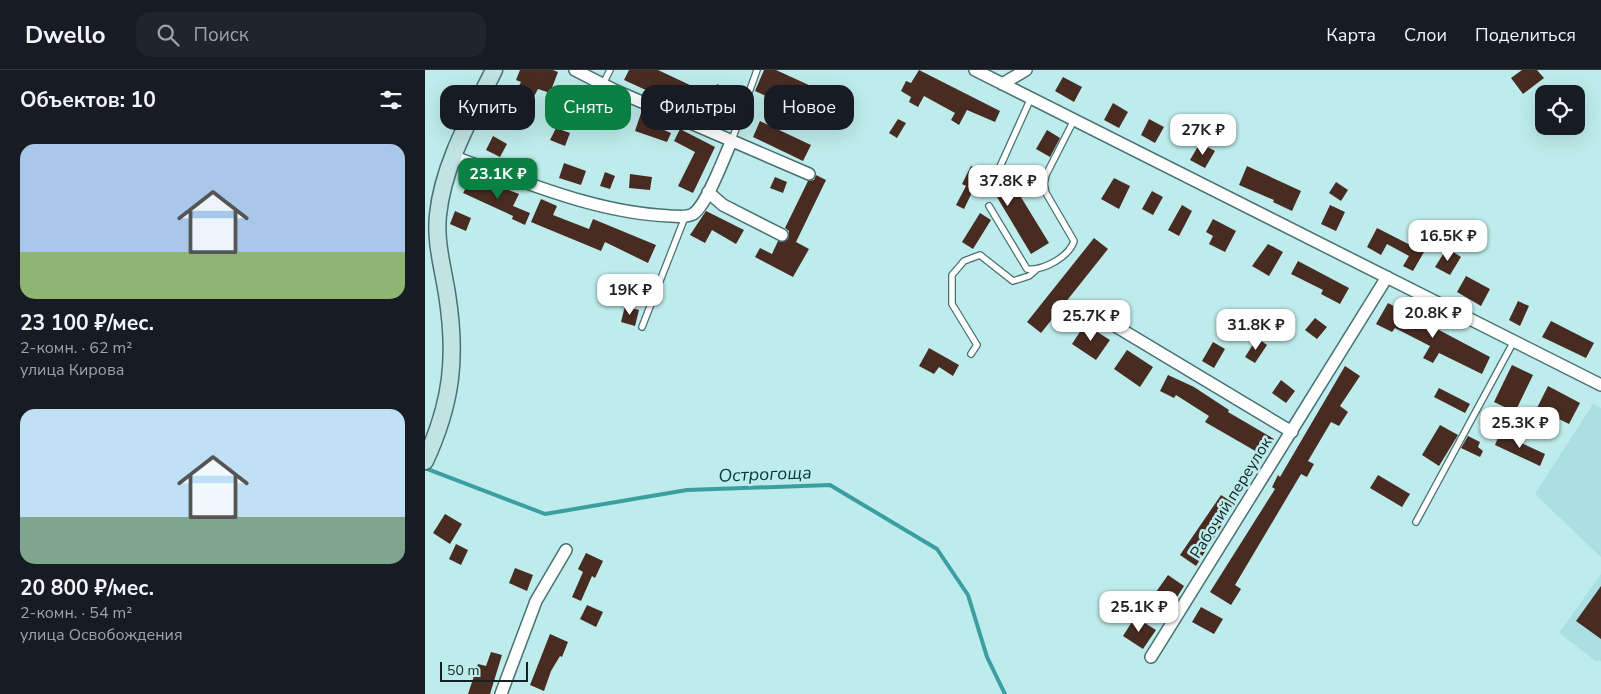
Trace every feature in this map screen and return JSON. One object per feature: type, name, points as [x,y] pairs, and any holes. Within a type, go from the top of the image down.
[{"type":"main road","points":[[425,461],[434,442],[447,403],[453,365],[452,326],[437,237],[441,196],[454,157],[494,70]]},
{"type":"street","points":[[575,70],[809,174]]},
{"type":"street","points":[[975,70],[1601,385]]},
{"type":"street","points":[[1003,84],[1026,70]]},
{"type":"street","points":[[454,157],[574,199],[640,215],[685,217],[693,214],[708,192],[732,140]]},
{"type":"street","points":[[708,192],[723,206],[782,235]]},
{"type":"street","name":"Рабочий переулок","points":[[1151,657],[1387,277]]},
{"type":"street","name":"Рабочий переулок","points":[[1092,312],[1292,432]]},
{"type":"street","points":[[501,694],[536,601],[566,550]]},
{"type":"lane","points":[[603,84],[610,70]]},
{"type":"lane","points":[[732,140],[757,70]]},
{"type":"lane","points":[[999,168],[1031,98]]},
{"type":"lane","points":[[971,354],[977,344],[952,304],[952,275],[964,261],[980,256],[1013,282],[1029,276],[1065,254],[1071,248],[1074,241],[1046,193],[1044,184],[1046,175],[1074,120]]},
{"type":"lane","points":[[989,206],[1027,268],[1036,270]]},
{"type":"lane","points":[[642,327],[685,217]]},
{"type":"lane","points":[[1416,522],[1514,341]]},
{"type":"shaded area","points":[[1593,404],[1601,408],[1601,557],[1535,494]]},
{"type":"shaded area","points":[[1601,574],[1601,661],[1596,661],[1559,633]]},
{"type":"building","points":[[520,70],[553,70],[558,72],[553,85],[545,85],[545,91],[538,89],[535,94],[535,85],[519,85],[521,82],[516,80]]},
{"type":"building","points":[[629,70],[658,70],[690,85],[641,85],[641,88],[624,80]]},
{"type":"building","points":[[764,70],[776,70],[809,85],[764,85],[764,95],[755,91]]},
{"type":"building","points":[[919,70],[1000,111],[995,122],[967,110],[959,125],[951,120],[955,113],[924,96],[918,107],[909,102],[911,97],[901,91],[906,81],[911,83]]},
{"type":"building","points":[[1522,70],[1537,70],[1544,78],[1523,94],[1511,78]]},
{"type":"building","points":[[1063,77],[1082,87],[1074,102],[1055,91]]},
{"type":"building","points":[[1113,103],[1128,112],[1119,128],[1104,120]]},
{"type":"building","points":[[641,113],[641,130],[664,130],[671,133],[667,142],[635,131]]},
{"type":"building","points":[[898,119],[906,123],[897,138],[889,133]]},
{"type":"building","points":[[1149,119],[1164,127],[1155,143],[1141,135]]},
{"type":"building","points":[[760,121],[764,123],[764,130],[779,130],[811,145],[803,161],[753,137]]},
{"type":"building","points":[[555,130],[570,133],[565,146],[550,140]]},
{"type":"building","points":[[680,130],[682,130],[715,147],[693,193],[678,186],[695,152],[674,141]]},
{"type":"building","points":[[1047,130],[1060,138],[1050,157],[1036,149]]},
{"type":"building","points":[[493,136],[507,144],[500,157],[486,150]]},
{"type":"building","points":[[1200,143],[1215,151],[1205,168],[1190,160]]},
{"type":"building","points":[[564,163],[586,171],[581,185],[559,178]]},
{"type":"building","points":[[971,166],[994,177],[1005,171],[1049,243],[1031,254],[982,172],[964,209],[956,205],[966,186],[962,184]]},
{"type":"building","points":[[1247,166],[1301,191],[1292,211],[1273,202],[1274,200],[1239,185]]},
{"type":"building","points":[[605,172],[615,176],[610,189],[600,186]]},
{"type":"building","points":[[630,174],[652,177],[650,190],[629,188]]},
{"type":"building","points":[[816,175],[826,180],[796,242],[809,249],[793,277],[755,257],[760,248],[772,254],[778,241],[783,242],[788,239],[789,231],[785,228],[808,181],[814,180]]},
{"type":"building","points":[[775,177],[787,182],[783,193],[770,188]]},
{"type":"building","points":[[1114,178],[1130,186],[1119,209],[1101,199]]},
{"type":"building","points":[[471,179],[498,193],[501,187],[519,194],[513,206],[530,213],[525,225],[512,219],[513,216],[463,193]]},
{"type":"building","points":[[1336,182],[1348,190],[1341,201],[1329,193]]},
{"type":"building","points":[[1152,191],[1163,197],[1153,215],[1142,209]]},
{"type":"building","points":[[541,199],[557,206],[553,215],[589,229],[593,219],[656,245],[648,263],[605,242],[601,251],[531,222]]},
{"type":"building","points":[[1182,205],[1192,211],[1179,236],[1168,230]]},
{"type":"building","points":[[1330,205],[1345,212],[1336,231],[1321,224]]},
{"type":"building","points":[[455,211],[471,218],[466,231],[450,224]]},
{"type":"building","points":[[706,211],[744,230],[736,244],[712,230],[705,243],[690,235]]},
{"type":"building","points":[[980,213],[991,220],[973,249],[962,242]]},
{"type":"building","points":[[1213,219],[1236,231],[1225,252],[1209,244],[1213,236],[1206,232]]},
{"type":"building","points":[[1377,228],[1424,252],[1413,271],[1403,266],[1409,256],[1387,244],[1381,255],[1367,247]]},
{"type":"building","points":[[1094,238],[1108,249],[1041,333],[1027,322]]},
{"type":"building","points":[[1268,244],[1283,252],[1269,276],[1252,266]]},
{"type":"building","points":[[1447,248],[1461,257],[1450,275],[1435,267]]},
{"type":"building","points":[[1298,261],[1349,288],[1340,304],[1321,294],[1323,290],[1291,274]]},
{"type":"building","points":[[1466,276],[1490,289],[1481,306],[1457,292]]},
{"type":"building","points":[[1518,301],[1529,306],[1520,326],[1509,320]]},
{"type":"building","points":[[1388,303],[1490,357],[1482,374],[1439,353],[1433,363],[1423,358],[1430,346],[1395,328],[1392,332],[1376,324]]},
{"type":"building","points":[[625,306],[639,310],[635,326],[621,322]]},
{"type":"building","points":[[1315,318],[1327,327],[1317,339],[1305,330]]},
{"type":"building","points":[[1551,321],[1594,343],[1586,358],[1542,337]]},
{"type":"building","points":[[1085,324],[1110,340],[1096,360],[1072,344]]},
{"type":"building","points":[[1257,338],[1267,345],[1255,363],[1245,357]]},
{"type":"building","points":[[1213,342],[1225,349],[1214,368],[1202,361]]},
{"type":"building","points":[[929,348],[959,365],[953,376],[939,367],[934,374],[919,366]]},
{"type":"building","points":[[1127,350],[1153,367],[1140,387],[1114,369]]},
{"type":"building","points":[[1512,365],[1533,375],[1515,412],[1494,402]]},
{"type":"building","points":[[1345,366],[1360,376],[1340,406],[1348,412],[1339,426],[1331,422],[1308,461],[1314,464],[1307,477],[1301,474],[1235,585],[1241,589],[1231,605],[1210,592],[1275,489],[1272,487],[1278,475],[1280,477]]},
{"type":"building","points":[[1168,375],[1194,387],[1229,410],[1228,412],[1274,439],[1264,456],[1205,422],[1209,416],[1176,395],[1174,398],[1160,391]]},
{"type":"building","points":[[1281,380],[1295,391],[1286,403],[1272,393]]},
{"type":"building","points":[[1548,386],[1580,403],[1569,424],[1537,408]]},
{"type":"building","points":[[1439,388],[1470,404],[1465,413],[1434,397]]},
{"type":"building","points":[[1440,425],[1458,435],[1439,466],[1422,455]]},
{"type":"building","points":[[1500,433],[1545,454],[1540,466],[1495,445]]},
{"type":"building","points":[[1468,436],[1480,442],[1478,447],[1483,451],[1480,457],[1461,448]]},
{"type":"building","points":[[1378,475],[1410,494],[1402,507],[1370,488]]},
{"type":"building","points":[[1221,495],[1235,504],[1196,566],[1180,555]]},
{"type":"building","points":[[445,514],[462,524],[450,544],[433,533]]},
{"type":"building","points":[[456,544],[468,550],[461,565],[449,559]]},
{"type":"building","points":[[586,553],[603,561],[595,578],[592,576],[581,601],[572,597],[583,572],[578,569]]},
{"type":"building","points":[[515,568],[533,575],[527,591],[509,583]]},
{"type":"building","points":[[1168,575],[1184,586],[1177,597],[1171,593],[1167,599],[1156,592]]},
{"type":"building","points":[[1601,586],[1601,639],[1576,621]]},
{"type":"building","points":[[587,605],[603,612],[596,627],[580,619]]},
{"type":"building","points":[[1201,607],[1223,619],[1214,634],[1192,622]]},
{"type":"building","points":[[1135,617],[1156,630],[1143,649],[1123,636]]},
{"type":"building","points":[[550,634],[568,642],[562,657],[560,656],[551,671],[544,691],[530,685]]},
{"type":"building","points":[[491,652],[502,655],[490,694],[468,694],[478,664],[486,666]]},
{"type":"waterway","name":"Острогоща","points":[[425,468],[545,514],[687,490],[830,485],[937,549],[968,595],[987,657],[1005,694]]}]
